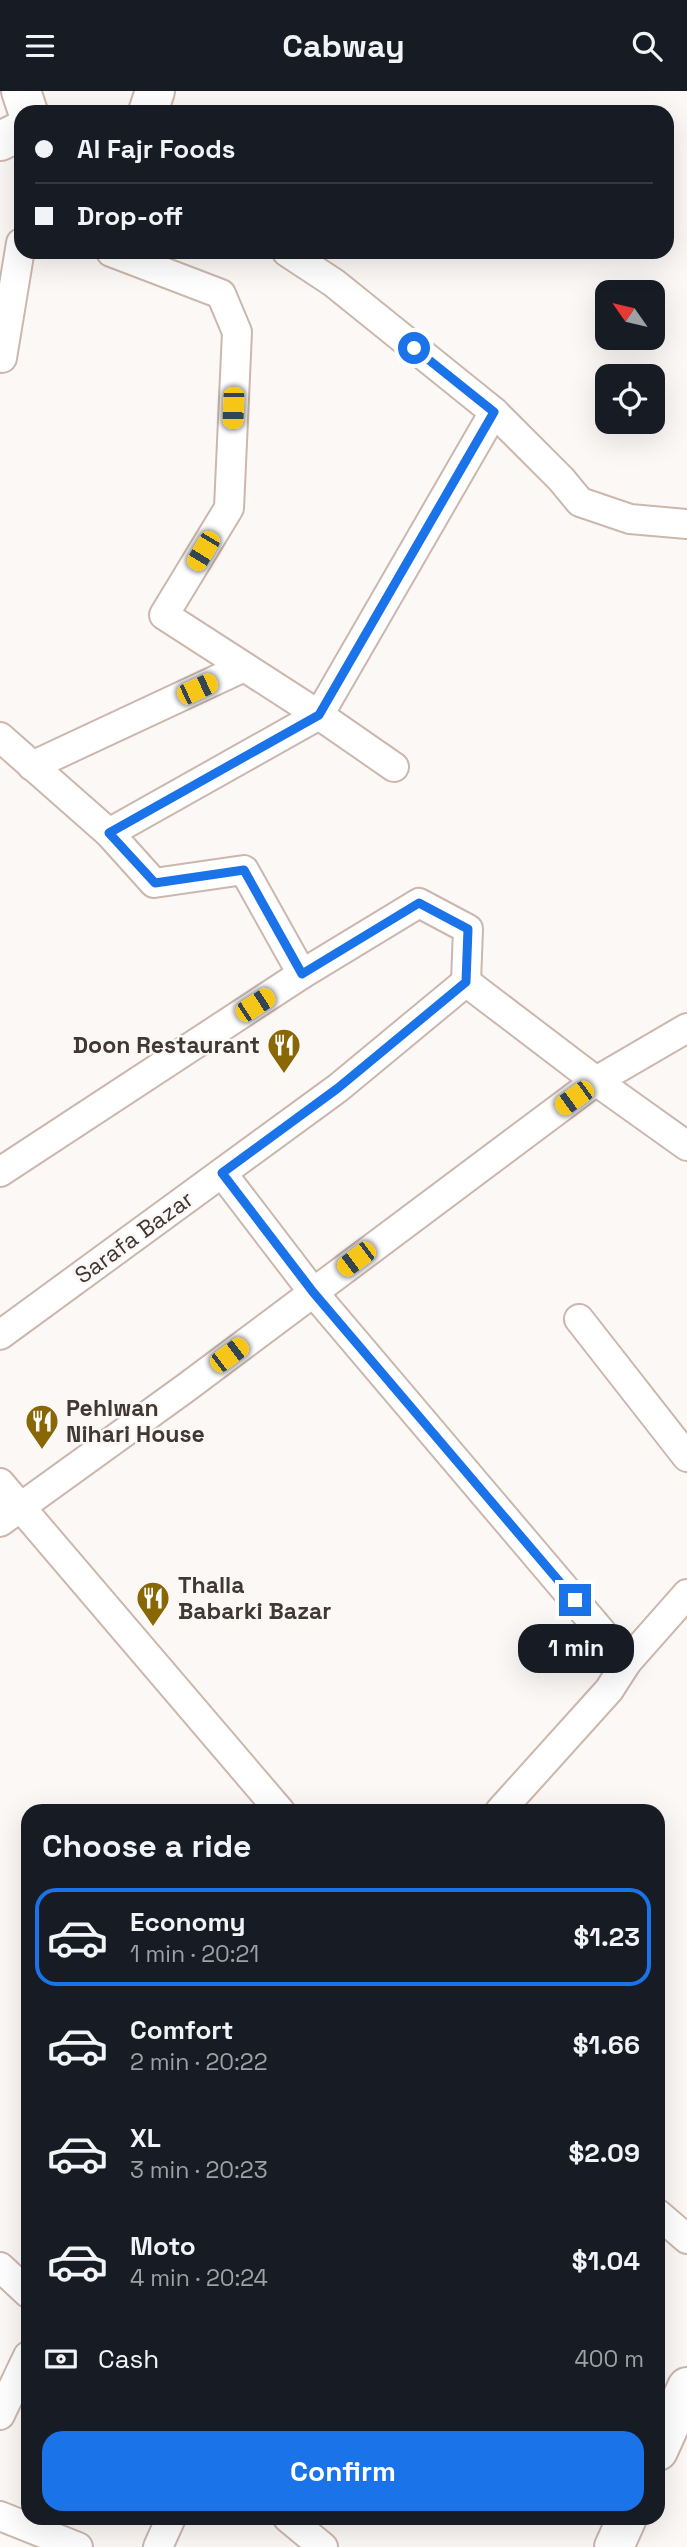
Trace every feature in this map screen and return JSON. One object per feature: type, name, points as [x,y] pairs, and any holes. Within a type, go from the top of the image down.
[{"type":"main road","points":[[665,2436],[687,2387]]},
{"type":"main road","points":[[614,2547],[624,2525]]},
{"type":"street","points":[[2,358],[18,259]]},
{"type":"street","points":[[129,259],[221,294],[237,332],[229,508],[164,615],[394,767]]},
{"type":"street","points":[[298,259],[334,283],[494,412],[580,502],[630,519],[687,524]]},
{"type":"street","points":[[109,833],[319,715],[494,412]]},
{"type":"street","points":[[32,766],[244,667]]},
{"type":"street","points":[[0,737],[109,833],[155,883],[244,870],[302,974]]},
{"type":"street","points":[[0,1172],[302,974],[419,903],[468,929],[466,982],[687,1146]]},
{"type":"street","name":"Sarafa Bazar","points":[[0,1335],[338,1088],[466,982]]},
{"type":"street","points":[[10,1515],[596,1081],[687,1028]]},
{"type":"street","points":[[222,1173],[313,1292],[627,1661]]},
{"type":"street","points":[[579,1318],[687,1457]]},
{"type":"street","points":[[0,1483],[10,1515],[274,1804]]},
{"type":"street","points":[[506,1804],[609,1690],[627,1661],[687,1594]]},
{"type":"street","points":[[665,2220],[687,2239]]},
{"type":"street","points":[[0,2267],[21,2286]]},
{"type":"street","points":[[0,2416],[21,2372]]},
{"type":"street","points":[[0,2516],[21,2524]]},
{"type":"street","points":[[23,2525],[78,2547]]},
{"type":"street","points":[[158,2547],[168,2525]]},
{"type":"street","points":[[296,2525],[323,2547]]},
{"type":"place","name":"Doon Restaurant","points":[[284,1075]]},
{"type":"place","name":"Pehlwan Nihari House","points":[[42,1451]]},
{"type":"place","name":"Thalla Babarki Bazar","points":[[153,1628]]},
{"type":"route","points":[[414,348],[494,412],[319,715],[109,833],[155,883],[244,870],[302,974],[419,903],[468,929],[466,982],[338,1088],[222,1173],[313,1292],[575,1600]]}]
